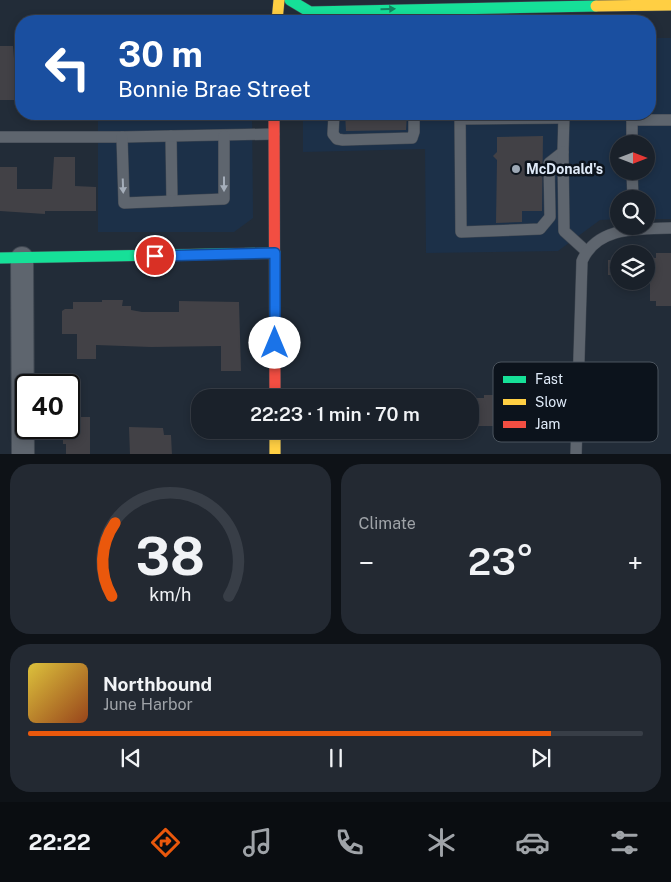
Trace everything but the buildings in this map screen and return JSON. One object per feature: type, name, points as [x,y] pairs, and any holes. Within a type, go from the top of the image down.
[{"type":"street","points":[[278,15],[279,0]]},
{"type":"street","points":[[290,0],[310,12],[328,15]]},
{"type":"street","points":[[345,15],[414,9],[630,2],[671,5]]},
{"type":"street","points":[[274,120],[275,389]]},
{"type":"street","points":[[23,454],[11,258],[275,253]]},
{"type":"street","points":[[275,439],[275,454]]},
{"type":"lane","points":[[630,2],[630,15]]},
{"type":"lane","points":[[440,8],[440,15]]},
{"type":"lane","points":[[414,9],[414,15]]},
{"type":"lane","points":[[656,119],[671,120]]},
{"type":"lane","points":[[334,120],[333,134],[337,139],[343,140],[412,138],[414,120]]},
{"type":"lane","points":[[460,120],[461,232],[540,229],[550,217],[549,163],[563,152]]},
{"type":"lane","points":[[564,120],[564,230],[586,251]]},
{"type":"lane","points":[[632,120],[632,135]]},
{"type":"lane","points":[[0,136],[122,137],[274,134]]},
{"type":"lane","points":[[172,136],[172,201]]},
{"type":"lane","points":[[122,137],[124,203],[224,199],[224,136]]},
{"type":"lane","points":[[655,228],[671,228]]},
{"type":"lane","points":[[579,362],[582,261],[586,251],[610,234]]},
{"type":"shaded area","points":[[656,38],[671,38],[671,219],[655,219],[655,190],[610,190],[610,219],[600,220],[558,251],[426,253],[425,149],[303,152],[303,120],[656,120]]},
{"type":"shaded area","points":[[98,120],[252,120],[253,218],[234,232],[98,232]]},
{"type":"traffic: fast","points":[[290,0],[310,12],[596,6]]},
{"type":"traffic: fast","points":[[0,258],[275,253]]},
{"type":"traffic: slow","points":[[278,15],[279,0]]},
{"type":"traffic: slow","points":[[596,6],[671,5]]},
{"type":"traffic: slow","points":[[275,439],[275,454]]},
{"type":"traffic: jam","points":[[274,120],[275,389]]},
{"type":"place","name":"McDonald's","points":[[516,169]]},
{"type":"route","points":[[155,256],[275,253],[275,343]]}]
